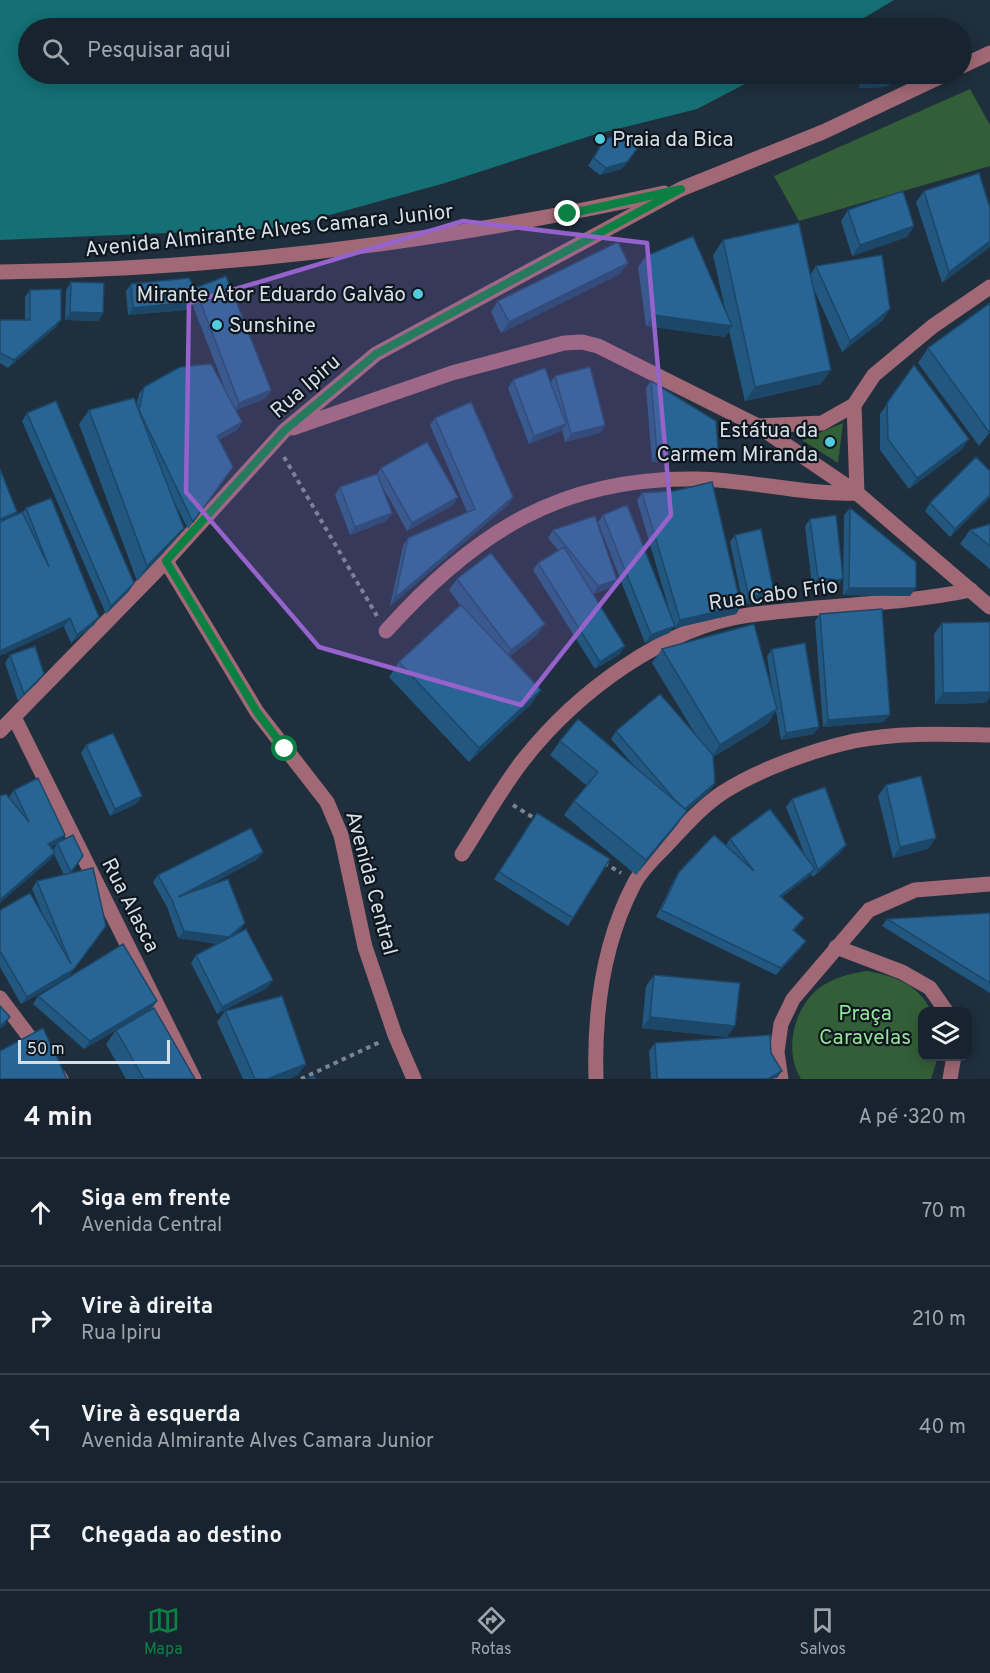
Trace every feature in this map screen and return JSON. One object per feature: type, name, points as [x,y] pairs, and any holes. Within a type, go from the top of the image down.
[{"type":"street","points":[[972,61],[990,52]]},
{"type":"street","points":[[681,189],[823,132],[925,84]]},
{"type":"street","name":"Avenida Almirante Alves Camara Junior","points":[[0,272],[74,271],[215,261],[403,242],[568,214],[681,189]]},
{"type":"street","name":"Rua Ipiru","points":[[0,731],[166,561],[279,436],[376,354],[681,189]]},
{"type":"street","points":[[758,426],[822,423],[854,405],[874,375],[933,326],[990,287]]},
{"type":"street","points":[[279,436],[452,373],[564,343],[582,342],[598,346],[758,426],[857,493],[990,607]]},
{"type":"street","points":[[854,405],[857,493]]},
{"type":"street","points":[[386,632],[420,593],[465,554],[531,512],[589,489],[699,479],[822,494],[857,493]]},
{"type":"street","name":"Avenida Central","points":[[166,561],[257,712],[327,802],[341,835],[365,947],[395,1035],[414,1079]]},
{"type":"street","name":"Rua Cabo Frio","points":[[462,854],[524,759],[581,700],[649,650],[699,626],[747,615],[931,598],[971,590]]},
{"type":"street","name":"Rua Alasca","points":[[14,717],[194,1079]]},
{"type":"street","points":[[596,1079],[595,1049],[600,989],[618,920],[635,882],[689,822],[722,793],[776,766],[854,741],[918,734],[990,735]]},
{"type":"street","points":[[781,1079],[777,1052],[781,1024],[793,999],[869,910],[915,890],[990,884]]},
{"type":"street","points":[[836,947],[902,972],[930,988],[943,1007]]},
{"type":"street","points":[[0,998],[61,1079]]},
{"type":"street","points":[[950,1079],[953,1061]]},
{"type":"path","points":[[279,436],[386,632]]},
{"type":"path","points":[[499,797],[538,821]]},
{"type":"path","points":[[596,858],[635,882]]},
{"type":"path","points":[[301,1079],[395,1035]]},
{"type":"highlighted area","points":[[463,221],[647,243],[671,515],[521,705],[319,647],[186,492],[189,303]]},
{"type":"green space","points":[[970,89],[990,125],[990,166],[799,221],[774,176]]},
{"type":"green space","points":[[843,423],[838,463],[802,440]]},
{"type":"green space","name":"Praça Caravelas","points":[[866,971],[895,978],[912,988],[926,1002],[929,1007],[918,1007],[918,1061],[937,1061],[931,1079],[801,1079],[793,1055],[792,1042],[798,1016],[812,994],[827,983],[843,976]]},
{"type":"shaded area","points":[[0,0],[894,0],[864,18],[18,18],[18,84],[745,84],[697,109],[593,135],[445,183],[283,228],[0,240]]},
{"type":"building","points":[[627,133],[641,144],[627,162],[606,168],[594,158],[604,139]]},
{"type":"building","points":[[979,173],[990,208],[990,241],[949,272],[924,191]]},
{"type":"building","points":[[903,191],[914,226],[860,245],[848,210]]},
{"type":"building","points":[[799,223],[831,370],[755,387],[723,240]]},
{"type":"building","points":[[693,236],[732,326],[654,315],[646,256]]},
{"type":"building","points":[[618,242],[628,263],[509,322],[498,301]]},
{"type":"building","points":[[882,255],[890,309],[850,341],[816,266]]},
{"type":"building","points":[[226,276],[271,390],[239,403],[195,288]]},
{"type":"building","points":[[189,278],[195,288],[191,302],[133,308],[131,284]]},
{"type":"building","points":[[71,282],[104,283],[103,313],[70,312]]},
{"type":"building","points":[[61,289],[61,320],[14,360],[0,353],[0,320],[30,320],[30,290]]},
{"type":"building","points":[[990,303],[990,430],[989,432],[928,348]]},
{"type":"building","points":[[211,364],[242,422],[217,436],[233,467],[193,522],[139,410],[144,387],[180,367]]},
{"type":"building","points":[[914,365],[969,439],[917,478],[888,439],[887,403]]},
{"type":"building","points":[[590,367],[605,425],[571,434],[555,376]]},
{"type":"building","points":[[545,368],[566,424],[534,436],[513,380]]},
{"type":"building","points":[[651,381],[716,421],[718,449],[657,454]]},
{"type":"building","points":[[134,398],[184,528],[147,566],[89,410]]},
{"type":"building","points":[[56,401],[134,583],[111,606],[27,413]]},
{"type":"building","points":[[471,402],[513,497],[395,598],[408,538],[475,509],[435,418]]},
{"type":"building","points":[[427,442],[458,497],[412,523],[381,468]]},
{"type":"building","points":[[976,457],[990,471],[990,495],[955,529],[930,503]]},
{"type":"building","points":[[0,469],[17,512],[0,519]]},
{"type":"building","points":[[377,474],[392,513],[355,527],[340,487]]},
{"type":"building","points":[[712,482],[741,606],[680,620],[642,493],[674,491]]},
{"type":"building","points":[[51,498],[99,617],[77,635],[70,618],[0,651],[0,522],[22,512],[49,567],[26,508]]},
{"type":"building","points":[[627,505],[675,626],[651,635],[603,515]]},
{"type":"building","points":[[850,508],[916,562],[916,588],[849,588]]},
{"type":"building","points":[[836,515],[843,578],[839,580],[818,578],[810,519]]},
{"type":"building","points":[[595,516],[617,580],[598,586],[553,530]]},
{"type":"building","points":[[990,524],[990,546],[970,530]]},
{"type":"building","points":[[761,529],[774,592],[749,597],[735,535]]},
{"type":"building","points":[[564,547],[625,646],[600,662],[538,563]]},
{"type":"building","points":[[491,553],[545,624],[511,650],[457,579]]},
{"type":"building","points":[[461,605],[541,690],[479,748],[399,662]]},
{"type":"building","points":[[882,609],[890,715],[828,720],[820,614]]},
{"type":"building","points":[[990,622],[990,692],[943,693],[942,623]]},
{"type":"building","points":[[754,624],[777,709],[720,745],[662,649]]},
{"type":"building","points":[[805,643],[819,727],[786,733],[772,649]]},
{"type":"building","points":[[35,646],[44,674],[24,694],[10,655]]},
{"type":"building","points":[[660,694],[713,755],[715,783],[685,809],[616,731]]},
{"type":"building","points":[[578,719],[687,811],[646,860],[574,801],[598,772],[560,741]]},
{"type":"building","points":[[113,733],[142,796],[115,809],[86,745]]},
{"type":"building","points":[[921,776],[936,838],[900,847],[886,785]]},
{"type":"building","points":[[38,778],[65,835],[48,844],[55,852],[0,900],[0,796],[6,794],[29,822],[14,790]]},
{"type":"building","points":[[825,787],[846,845],[818,870],[792,799]]},
{"type":"building","points":[[770,809],[815,869],[780,896],[804,918],[793,930],[806,941],[781,968],[661,910],[679,872],[714,835],[754,871],[730,839]]},
{"type":"building","points":[[537,813],[610,859],[573,918],[499,872]]},
{"type":"building","points":[[251,828],[263,852],[178,897],[228,879],[245,923],[229,937],[184,931],[172,900],[158,875]]},
{"type":"building","points":[[73,835],[83,856],[71,872],[57,843]]},
{"type":"building","points":[[93,868],[106,926],[74,969],[27,997],[0,951],[0,910],[30,893],[71,964],[37,881]]},
{"type":"building","points":[[990,913],[990,983],[887,919]]},
{"type":"building","points":[[246,929],[273,980],[222,1007],[196,955]]},
{"type":"building","points":[[123,944],[157,1001],[90,1041],[38,996]]},
{"type":"building","points":[[654,975],[740,983],[735,1026],[650,1017]]},
{"type":"building","points":[[282,996],[306,1064],[267,1079],[255,1079],[225,1011]]},
{"type":"building","points":[[0,1006],[10,1017],[0,1026]]},
{"type":"building","points":[[154,1008],[195,1079],[144,1079],[116,1030]]},
{"type":"building","points":[[43,1028],[67,1079],[0,1079],[0,1051]]},
{"type":"building","points":[[770,1035],[771,1053],[782,1071],[768,1079],[657,1079],[655,1043]]},
{"type":"place","name":"Praia da Bica","points":[[600,139]]},
{"type":"place","name":"Mirante Ator Eduardo Galvão","points":[[418,294]]},
{"type":"place","name":"Sunshine","points":[[217,325]]},
{"type":"place","name":"Estátua da Carmem Miranda","points":[[830,442]]},
{"type":"route","points":[[285,749],[257,712],[166,561],[284,431],[376,354],[681,189],[568,214]]}]
